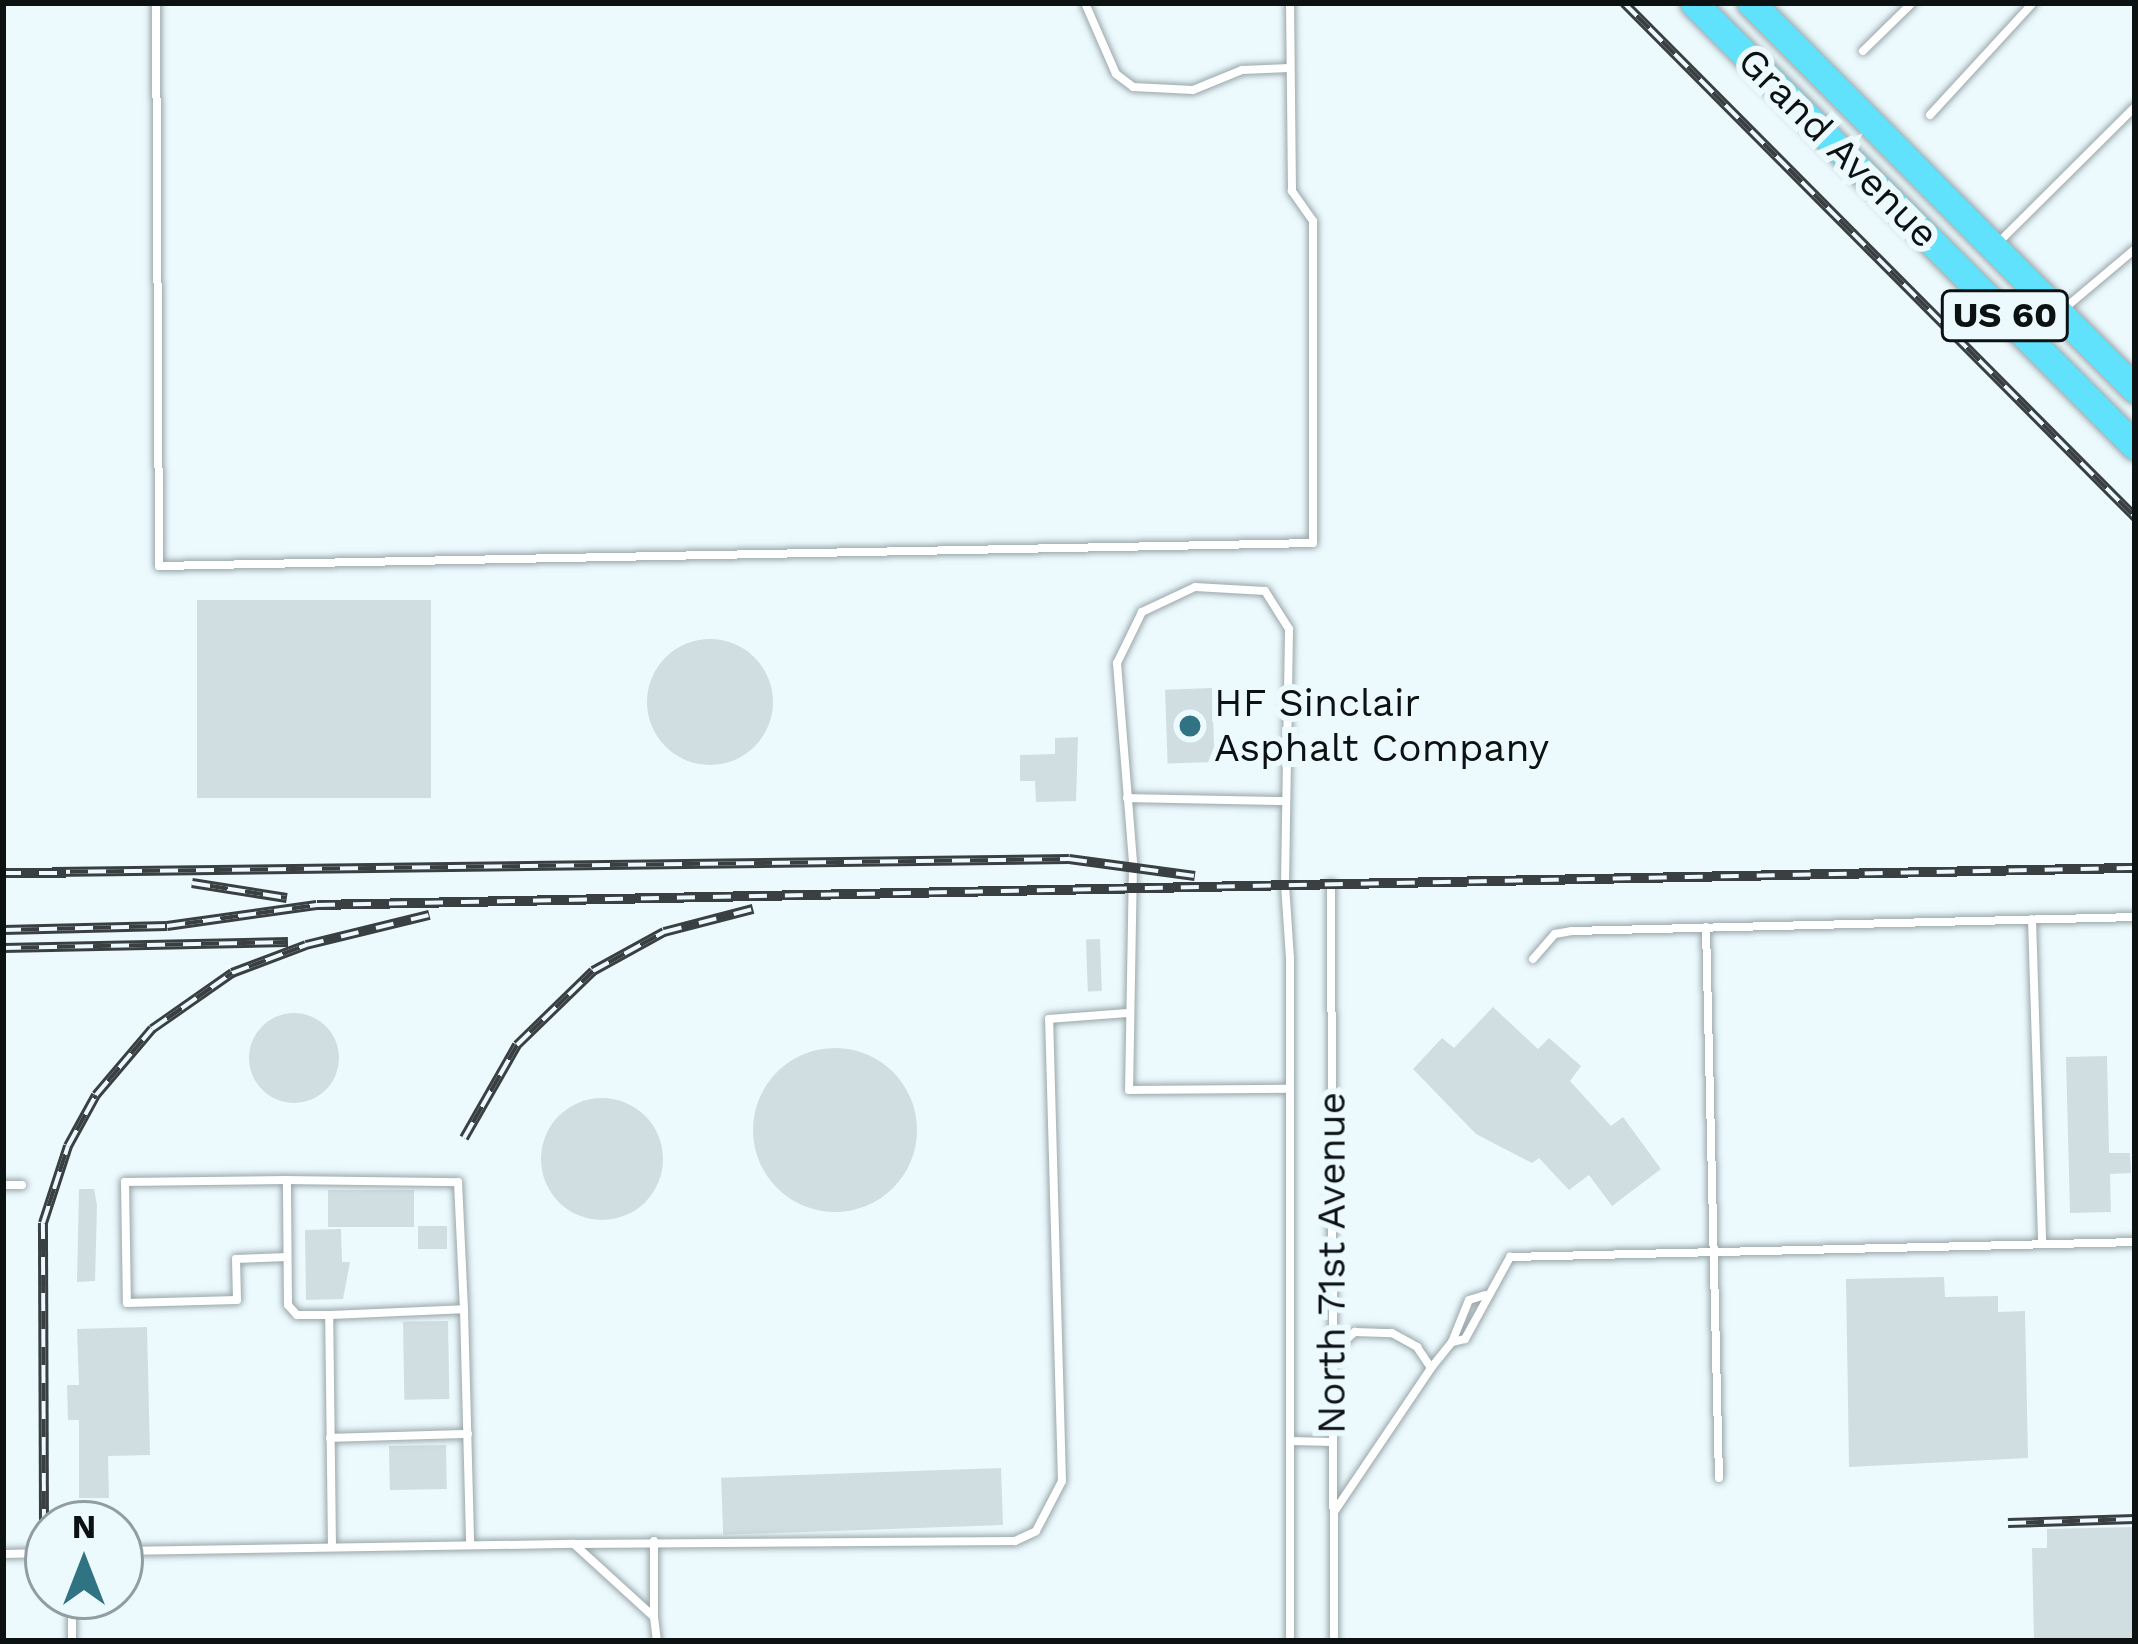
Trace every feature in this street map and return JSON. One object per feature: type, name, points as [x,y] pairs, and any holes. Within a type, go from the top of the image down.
[{"type":"highway","name":"Grand Avenue","points":[[1694,3],[2135,446]]},
{"type":"highway","name":"Grand Avenue","points":[[1751,3],[2135,389]]},
{"type":"highway","points":[[1875,185],[1906,158]]},
{"type":"lane","points":[[156,3],[159,566],[1313,543],[1313,221],[1292,191],[1290,3]]},
{"type":"lane","points":[[1085,3],[1116,74],[1133,87],[1168,93],[1242,70],[1290,68]]},
{"type":"lane","points":[[1864,51],[1912,3]]},
{"type":"lane","points":[[1930,115],[2033,3]]},
{"type":"lane","points":[[1994,248],[2135,107]]},
{"type":"lane","points":[[2060,313],[2135,249]]},
{"type":"lane","name":"North 71st Avenue","points":[[1290,1089],[1129,1090],[1127,798],[1117,663],[1142,612],[1168,593],[1238,586],[1264,591],[1289,629],[1285,885],[1290,1089],[1290,1641]]},
{"type":"lane","points":[[1127,798],[1286,801]]},
{"type":"lane","name":"North 71st Avenue","points":[[1331,884],[1334,1641]]},
{"type":"lane","points":[[1533,959],[1555,934],[1572,931],[2135,917]]},
{"type":"lane","points":[[2032,919],[2042,1244]]},
{"type":"lane","points":[[1706,927],[1719,1478]]},
{"type":"lane","points":[[144,1551],[654,1541],[1015,1541],[1048,1519],[1062,1480],[1049,1019],[1127,1012]]},
{"type":"lane","points":[[287,1180],[292,1313],[464,1309]]},
{"type":"lane","points":[[287,1257],[236,1259],[237,1300],[128,1303],[124,1182],[458,1182],[470,1545]]},
{"type":"lane","points":[[3,1185],[22,1185]]},
{"type":"lane","points":[[1451,1342],[1465,1340],[1485,1295],[1510,1257],[2135,1241]]},
{"type":"lane","points":[[1334,1513],[1451,1342],[1469,1300],[1485,1295]]},
{"type":"lane","points":[[329,1315],[332,1547]]},
{"type":"lane","points":[[1332,1352],[1355,1332],[1392,1334],[1417,1347],[1431,1368]]},
{"type":"lane","points":[[331,1438],[468,1434]]},
{"type":"lane","points":[[1290,1441],[1333,1442]]},
{"type":"lane","points":[[654,1541],[657,1641]]},
{"type":"lane","points":[[574,1544],[654,1617]]},
{"type":"building","points":[[197,600],[431,600],[431,798],[197,798]]},
{"type":"building","points":[[710,639],[734,644],[754,658],[768,678],[773,702],[768,726],[754,746],[734,760],[710,765],[686,760],[666,746],[652,726],[647,702],[652,678],[666,658],[686,644]]},
{"type":"building","name":"HF Sinclair Asphalt Company","points":[[1212,688],[1215,762],[1168,764],[1165,690]]},
{"type":"building","points":[[1078,737],[1076,801],[1036,802],[1035,781],[1020,781],[1020,755],[1055,754],[1055,738]]},
{"type":"building","points":[[1086,939],[1100,939],[1102,991],[1088,991]]},
{"type":"building","points":[[1493,1007],[1538,1049],[1549,1038],[1581,1066],[1570,1081],[1611,1126],[1623,1117],[1661,1169],[1612,1206],[1589,1175],[1569,1190],[1539,1158],[1532,1163],[1476,1134],[1413,1069],[1442,1038],[1454,1048]]},
{"type":"building","points":[[294,1013],[326,1026],[339,1058],[326,1090],[294,1103],[262,1090],[249,1058],[262,1026]]},
{"type":"building","points":[[835,1048],[866,1054],[893,1072],[911,1099],[917,1130],[911,1161],[893,1188],[866,1206],[835,1212],[804,1206],[777,1188],[759,1161],[753,1130],[759,1099],[777,1072],[804,1054]]},
{"type":"building","points":[[2107,1056],[2109,1153],[2130,1153],[2131,1173],[2110,1174],[2111,1212],[2070,1213],[2066,1057]]},
{"type":"building","points":[[602,1098],[625,1103],[645,1116],[658,1136],[663,1159],[658,1182],[645,1202],[625,1215],[602,1220],[579,1215],[559,1202],[546,1182],[541,1159],[546,1136],[559,1116],[579,1103]]},
{"type":"building","points":[[79,1189],[94,1189],[97,1205],[95,1281],[77,1282]]},
{"type":"building","points":[[328,1190],[414,1190],[414,1227],[328,1227]]},
{"type":"building","points":[[418,1226],[447,1226],[447,1249],[418,1249]]},
{"type":"building","points":[[341,1229],[342,1262],[350,1262],[343,1299],[306,1300],[305,1230]]},
{"type":"building","points":[[1944,1277],[1945,1297],[1998,1296],[1998,1312],[2025,1311],[2028,1458],[1849,1467],[1846,1279]]},
{"type":"building","points":[[448,1321],[449,1399],[404,1400],[403,1322]]},
{"type":"building","points":[[147,1327],[150,1455],[108,1456],[109,1498],[79,1498],[79,1420],[68,1420],[67,1385],[79,1385],[77,1329]]},
{"type":"building","points":[[446,1445],[447,1489],[390,1490],[389,1446]]},
{"type":"building","points":[[1001,1468],[1003,1525],[723,1535],[721,1478]]},
{"type":"building","points":[[2135,1527],[2135,1641],[2034,1641],[2032,1548],[2047,1548],[2047,1529]]},
{"type":"railway","points":[[1624,3],[2135,517]]},
{"type":"railway","points":[[52,872],[1069,859],[1195,876]]},
{"type":"railway","points":[[3,930],[167,926],[317,905],[2135,868]]},
{"type":"railway","points":[[3,873],[66,873]]},
{"type":"railway","points":[[192,883],[287,898]]},
{"type":"railway","points":[[464,1138],[517,1045],[593,971],[664,932],[753,909]]},
{"type":"railway","points":[[44,1500],[43,1223],[68,1146],[96,1095],[152,1029],[232,973],[306,945],[429,915]]},
{"type":"railway","points":[[3,948],[288,942]]},
{"type":"railway","points":[[2008,1523],[2135,1519]]},
{"type":"place","name":"HF Sinclair Asphalt Company","points":[[1190,726]]}]
